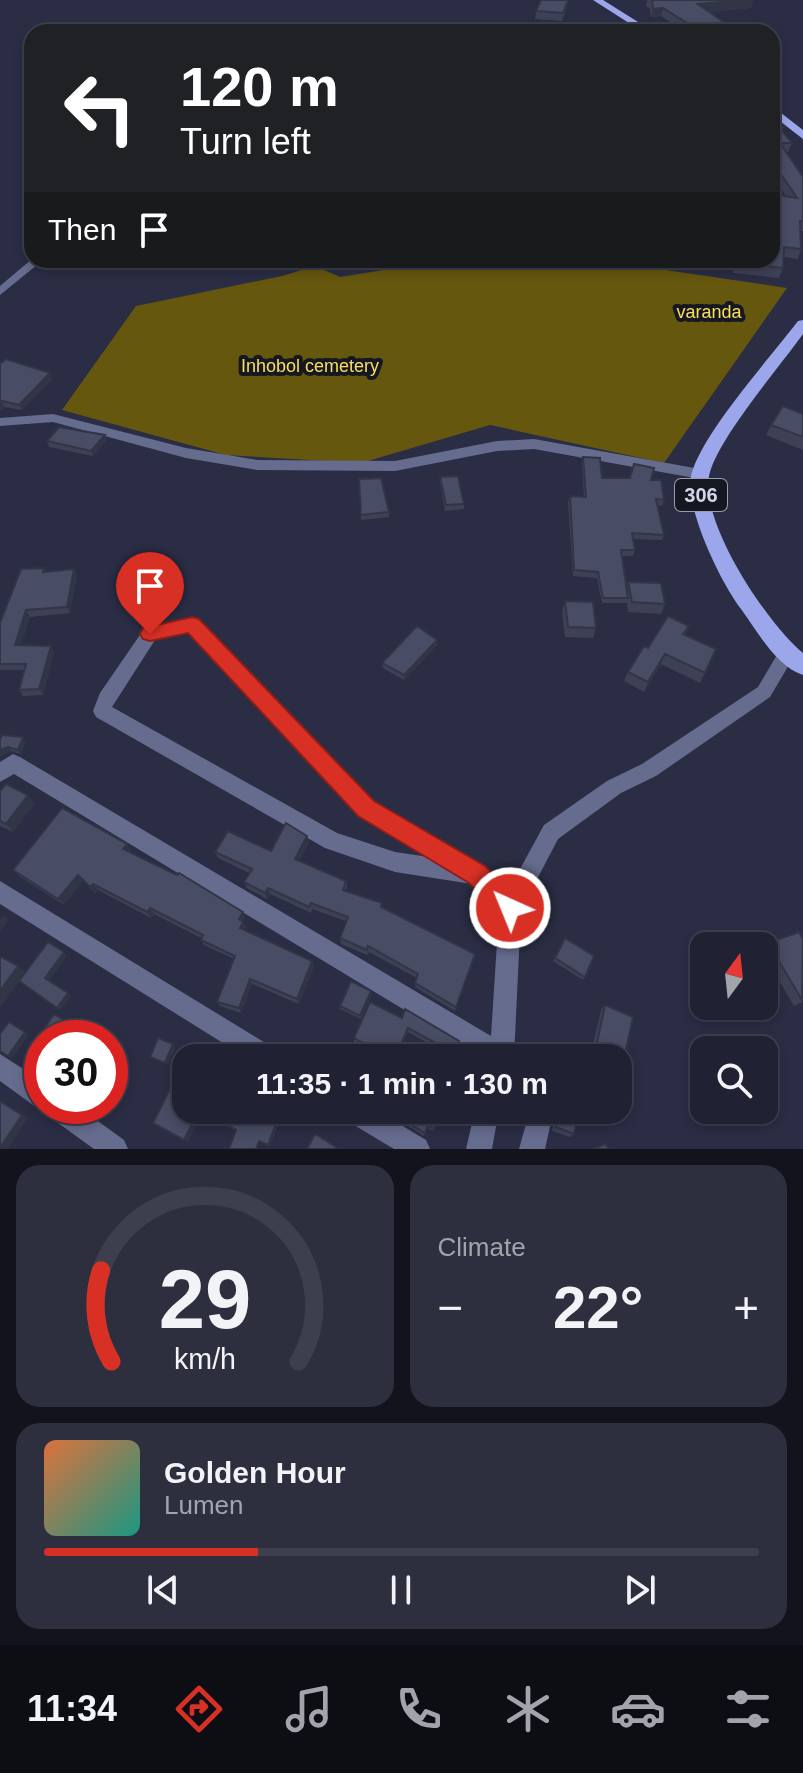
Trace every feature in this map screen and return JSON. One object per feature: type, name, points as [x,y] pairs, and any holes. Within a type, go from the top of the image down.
[{"type":"main road","points":[[597,0],[636,24]]},
{"type":"main road","points":[[780,116],[803,136]]},
{"type":"main road","name":"306","points":[[795,660],[740,593],[703,517],[700,474],[723,432],[803,324]]},
{"type":"street","points":[[0,292],[28,268]]},
{"type":"street","points":[[0,422],[53,418],[186,453],[257,465],[395,466],[497,446],[534,444],[700,474]]},
{"type":"street","points":[[477,874],[395,862],[332,841],[102,711],[106,698],[150,634],[192,625],[366,808],[477,874],[510,908]]},
{"type":"street","points":[[501,1044],[510,908],[551,832],[614,787],[649,770],[764,692],[795,660]]},
{"type":"street","points":[[0,773],[13,763],[478,1044]]},
{"type":"street","points":[[0,892],[246,1044]]},
{"type":"street","points":[[0,1066],[24,1083]]},
{"type":"street","points":[[81,1124],[115,1149]]},
{"type":"street","points":[[376,1124],[417,1149]]},
{"type":"street","points":[[479,1149],[484,1124]]},
{"type":"street","points":[[532,1149],[538,1124]]},
{"type":"green space","name":"Inhobol cemetery","points":[[308,268],[320,268],[340,277],[396,268],[652,268],[787,288],[664,463],[490,425],[361,463],[226,455],[62,410],[136,306]]},
{"type":"building","points":[[541,0],[568,0],[563,13],[536,11]]},
{"type":"building","points":[[652,0],[744,0],[698,4],[727,24],[688,24],[663,8],[653,9]]},
{"type":"building","points":[[780,128],[792,143],[780,143]]},
{"type":"building","points":[[780,143],[803,177],[803,221],[800,221],[801,249],[784,247],[783,268],[780,268],[780,195],[797,198],[780,173]]},
{"type":"building","points":[[6,359],[50,373],[19,405],[2,401],[0,404],[0,364]]},
{"type":"building","points":[[783,406],[803,414],[803,437],[771,425]]},
{"type":"building","points":[[59,427],[105,435],[91,451],[47,441]]},
{"type":"building","points":[[583,457],[600,458],[602,478],[630,478],[634,464],[654,468],[651,480],[661,480],[664,500],[656,499],[664,535],[632,533],[635,550],[621,550],[628,598],[603,598],[598,572],[574,570],[570,496],[586,497]]},
{"type":"building","points":[[458,476],[464,504],[446,505],[440,477]]},
{"type":"building","points":[[381,478],[389,512],[361,515],[359,479]]},
{"type":"building","points":[[44,568],[43,572],[74,569],[67,607],[26,610],[15,645],[51,646],[39,689],[19,690],[26,664],[0,664],[0,623],[21,569]]},
{"type":"building","points":[[628,582],[661,583],[665,604],[632,602]]},
{"type":"building","points":[[565,601],[593,602],[596,628],[568,627]]},
{"type":"building","points":[[668,616],[689,626],[683,634],[716,649],[705,673],[665,654],[648,682],[628,672]]},
{"type":"building","points":[[417,626],[437,640],[404,675],[382,663]]},
{"type":"building","points":[[2,735],[23,737],[18,750],[8,747],[0,750]]},
{"type":"building","points":[[6,784],[28,795],[6,824],[0,821],[0,791]]},
{"type":"building","points":[[62,808],[127,844],[123,849],[177,875],[179,873],[243,912],[239,919],[243,922],[240,928],[312,961],[297,999],[250,979],[239,1008],[217,1002],[235,956],[201,940],[203,935],[150,908],[147,912],[93,884],[90,887],[78,875],[58,899],[13,870]]},
{"type":"building","points":[[286,823],[307,836],[295,859],[346,881],[343,890],[382,903],[381,907],[475,954],[456,1007],[415,983],[418,974],[368,946],[367,950],[340,938],[348,917],[311,903],[309,907],[268,888],[265,893],[244,882],[252,869],[215,852],[228,831],[271,851]]},
{"type":"building","points":[[799,932],[803,939],[802,1000],[778,960],[778,939]]},
{"type":"building","points":[[565,938],[594,956],[585,977],[555,958]]},
{"type":"building","points":[[48,942],[64,952],[45,978],[68,993],[57,1008],[19,981]]},
{"type":"building","points":[[0,956],[18,966],[0,991]]},
{"type":"building","points":[[351,981],[371,991],[360,1016],[340,1006]]},
{"type":"building","points":[[370,1002],[402,1018],[405,1009],[459,1041],[458,1044],[437,1044],[408,1028],[401,1044],[365,1044],[354,1038]]},
{"type":"building","points":[[605,1005],[633,1017],[627,1044],[597,1044]]},
{"type":"building","points":[[54,1014],[63,1020],[50,1020]]},
{"type":"building","points":[[9,1022],[24,1031],[8,1056],[0,1051],[0,1034]]},
{"type":"building","points":[[158,1038],[173,1044],[165,1063],[150,1057]]},
{"type":"building","points":[[172,1085],[172,1124],[192,1124],[184,1140],[153,1123]]},
{"type":"building","points":[[0,1101],[22,1115],[0,1148]]},
{"type":"building","points":[[225,1124],[276,1124],[268,1145],[259,1141],[256,1149],[229,1149],[236,1130]]},
{"type":"building","points":[[410,1124],[436,1124],[434,1129],[428,1125],[425,1133]]},
{"type":"building","points":[[556,1124],[576,1124],[574,1134],[556,1127]]},
{"type":"building","points":[[315,1134],[336,1147],[335,1149],[307,1149]]},
{"type":"route","points":[[150,634],[192,625],[366,808],[477,874],[510,908]]},
{"type":"park label","name":"varanda","points":[[709,312]]}]
